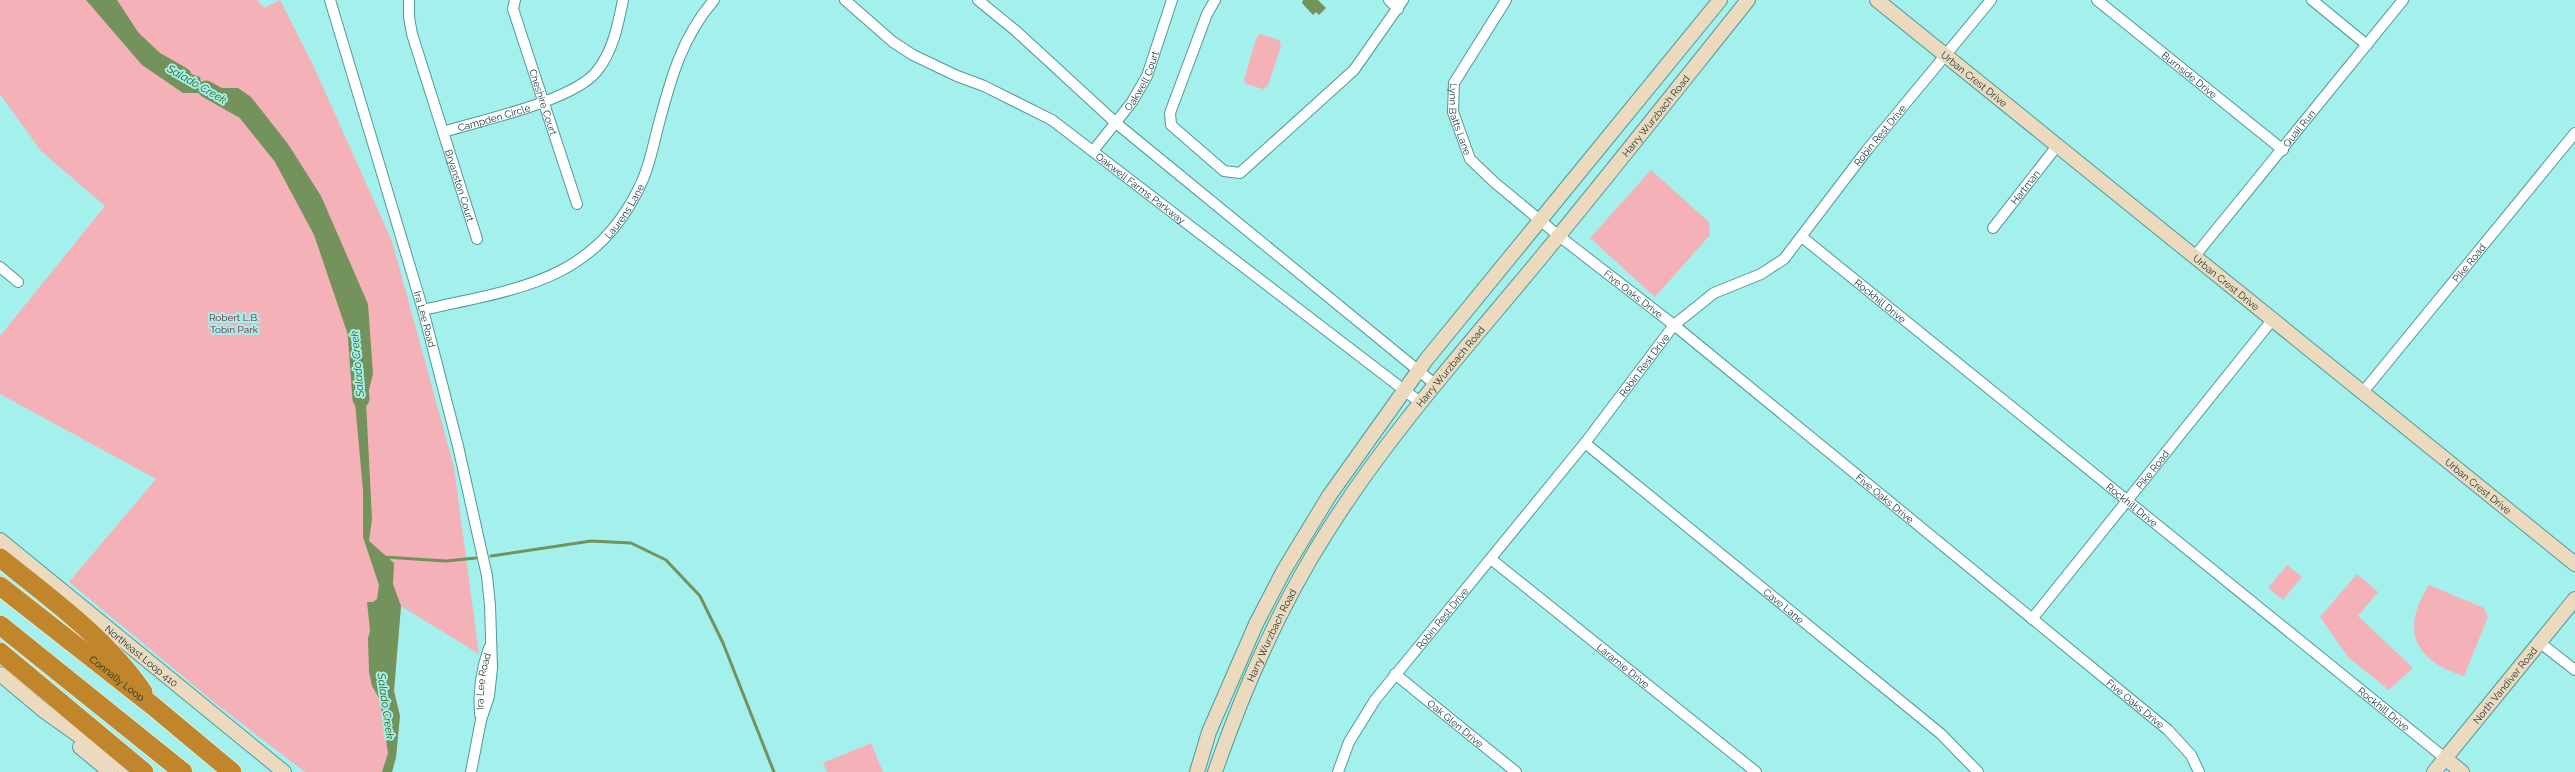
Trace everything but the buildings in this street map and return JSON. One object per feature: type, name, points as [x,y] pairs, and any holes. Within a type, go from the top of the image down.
[{"type":"highway","points":[[0,558],[44,593],[129,670],[153,706]]},
{"type":"highway","name":"Connally Loop","points":[[0,586],[153,706],[228,768]]},
{"type":"highway","points":[[0,625],[183,772]]},
{"type":"highway","points":[[0,652],[144,772]]},
{"type":"main road","name":"Harry Wurzbach Road","points":[[1198,772],[1209,732],[1269,597],[1329,496],[1418,370],[1720,0]]},
{"type":"main road","name":"Harry Wurzbach Road","points":[[1215,772],[1240,700],[1279,616],[1326,533],[1344,505],[1421,403],[1748,0]]},
{"type":"main road","name":"Urban Crest Drive","points":[[1876,0],[2575,564]]},
{"type":"main road","name":"Northeast Loop 410","points":[[0,540],[284,772]]},
{"type":"main road","name":"North Vandiver Road","points":[[2434,772],[2575,599]]},
{"type":"main road","points":[[0,674],[44,711],[130,772]]},
{"type":"main road","points":[[23,693],[73,741],[110,772]]},
{"type":"main road","name":"Rockhill Drive","points":[[2446,759],[2462,772]]},
{"type":"street","name":"Ira Lee Road","points":[[330,0],[423,310],[462,461],[487,576],[491,611],[490,644],[492,668],[489,696],[481,720],[471,772]]},
{"type":"street","points":[[408,0],[412,34],[443,132]]},
{"type":"street","name":"Cheshire Court","points":[[515,0],[513,9],[577,204]]},
{"type":"street","name":"Campden Circle","points":[[443,132],[572,92],[586,82],[598,70],[610,50],[623,0]]},
{"type":"street","name":"Laurens Lane","points":[[423,310],[513,289],[550,277],[590,252],[609,236],[624,216],[647,167],[676,61],[696,22],[714,0]]},
{"type":"street","name":"Oakwell Farms Parkway","points":[[845,0],[893,42],[913,55],[1023,104],[1052,120],[1421,403]]},
{"type":"street","points":[[978,0],[1016,31],[1116,123],[1436,385]]},
{"type":"street","name":"Oakwell Court","points":[[1093,151],[1132,102],[1146,76],[1172,0]]},
{"type":"street","points":[[1215,0],[1207,14],[1170,113],[1171,125],[1224,171],[1240,174],[1354,70],[1401,5],[1389,0]]},
{"type":"street","name":"Lynn Batts Lane","points":[[1506,0],[1454,83],[1453,112],[1470,159],[1494,182],[1558,236]]},
{"type":"street","name":"Robin Rest Drive","points":[[1338,772],[1343,755],[1363,716],[1395,674],[1585,443],[1674,325],[1714,293],[1773,268],[1784,259],[1868,150],[1992,0]]},
{"type":"street","name":"Burnside Drive","points":[[2097,0],[2283,150]]},
{"type":"street","points":[[2312,0],[2367,45]]},
{"type":"street","name":"Quail Run","points":[[2194,257],[2283,150],[2403,0]]},
{"type":"street","name":"Bryanston Court","points":[[443,132],[477,239]]},
{"type":"street","name":"Pike Road","points":[[2363,392],[2575,133]]},
{"type":"street","name":"Hartman","points":[[1992,228],[2057,146]]},
{"type":"street","name":"Five Oaks Drive","points":[[1558,236],[1674,325],[2168,730],[2191,755],[2200,772]]},
{"type":"street","name":"Rockhill Drive","points":[[1802,237],[2446,759]]},
{"type":"street","points":[[0,267],[18,282]]},
{"type":"street","name":"Pike Road","points":[[2032,619],[2126,500],[2273,319]]},
{"type":"street","name":"Cave Lane","points":[[1585,443],[1941,734],[1978,772]]},
{"type":"street","points":[[1329,496],[1344,505]]},
{"type":"street","points":[[1311,526],[1326,533]]},
{"type":"street","name":"Laramie Drive","points":[[1491,559],[1756,772]]},
{"type":"street","points":[[2539,642],[2575,670]]},
{"type":"street","points":[[1243,655],[1258,661]]},
{"type":"street","name":"Oak Glen Drive","points":[[1395,674],[1516,772]]},
{"type":"green space","name":"Robert L.B. Tobin Park","points":[[0,0],[257,0],[264,8],[280,0],[313,65],[392,241],[454,467],[479,654],[401,606],[394,691],[400,716],[396,757],[392,772],[305,772],[215,703],[69,582],[156,479],[0,394],[0,336],[105,206],[41,151],[0,94]]},
{"type":"green space","points":[[1260,34],[1279,40],[1281,46],[1268,86],[1263,89],[1246,84],[1244,80],[1256,39]]},
{"type":"green space","points":[[1651,170],[1709,222],[1710,235],[1655,297],[1590,238]]},
{"type":"green space","points":[[2287,565],[2302,577],[2283,600],[2268,588]]},
{"type":"green space","points":[[2357,574],[2378,592],[2358,616],[2413,668],[2389,690],[2349,658],[2320,617]]},
{"type":"green space","points":[[2429,585],[2484,608],[2488,617],[2464,676],[2433,662],[2423,652],[2417,642],[2414,630],[2415,616],[2420,601]]},
{"type":"green space","points":[[871,743],[883,772],[827,772],[823,763]]},
{"type":"water","points":[[86,0],[117,0],[138,32],[148,42],[142,42],[157,63],[200,77],[201,83],[209,82],[217,88],[238,88],[251,97],[288,144],[321,196],[368,304],[373,374],[366,401],[372,519],[369,541],[394,563],[393,584],[401,606],[394,691],[400,716],[396,757],[392,772],[382,772],[388,753],[380,700],[372,686],[369,672],[368,638],[370,631],[367,602],[373,602],[377,599],[379,585],[363,537],[363,490],[355,403],[362,356],[362,341],[351,296],[336,260],[320,238],[299,183],[288,164],[246,107],[233,99],[218,101],[208,99],[199,93],[183,93],[142,65]]},
{"type":"water","points":[[1303,0],[1318,0],[1326,8],[1319,15],[1316,12],[1313,15],[1302,3]]},
{"type":"waterway","name":"Salado Creek","points":[[138,44],[155,60],[183,76]]},
{"type":"waterway","name":"Salado Creek","points":[[206,89],[245,111],[282,157],[322,232],[356,332],[361,399]]},
{"type":"waterway","points":[[491,556],[591,541],[631,543],[666,560],[700,596],[723,643],[774,772]]},
{"type":"waterway","points":[[384,557],[446,561],[476,558]]}]
